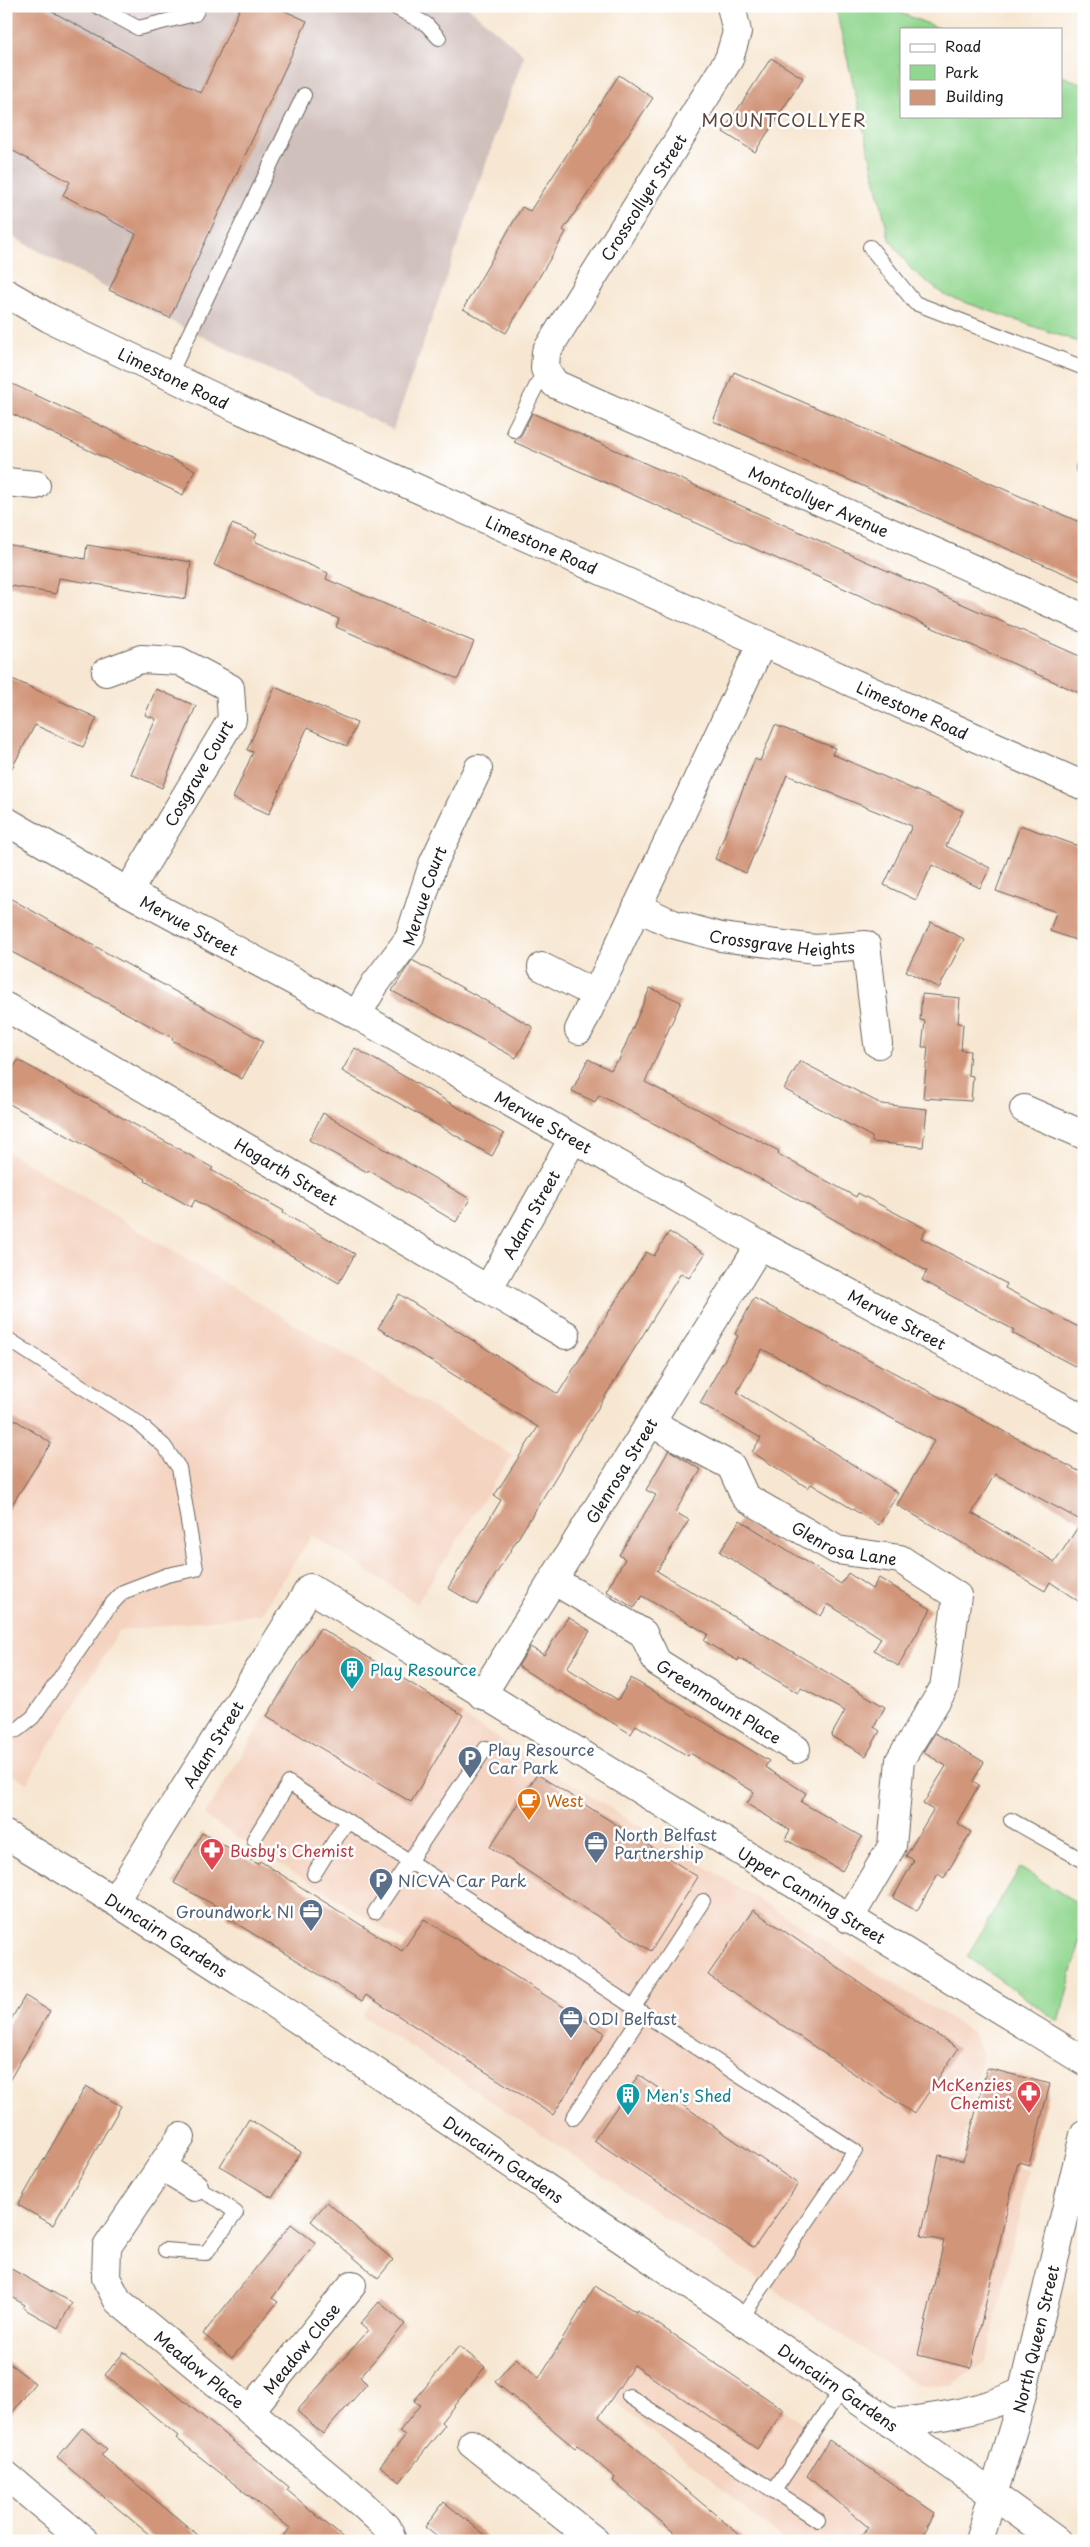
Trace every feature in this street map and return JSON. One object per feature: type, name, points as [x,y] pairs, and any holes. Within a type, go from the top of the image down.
[{"type":"street","name":"Crosscollyer Street","points":[[550,376],[546,352],[730,59],[737,32],[731,6]]},
{"type":"street","name":"Limestone Road","points":[[6,293],[49,318],[247,413],[1084,786]]},
{"type":"street","name":"Montcollyer Avenue","points":[[550,376],[1084,618]]},
{"type":"street","points":[[6,482],[36,485]]},
{"type":"street","points":[[579,1030],[762,643]]},
{"type":"street","name":"Cosgrave Court","points":[[106,672],[141,659],[179,661],[230,688],[232,719],[128,892]]},
{"type":"street","name":"Mervue Court","points":[[357,1015],[375,984],[409,939],[433,864],[478,769]]},
{"type":"street","name":"Mervue Street","points":[[6,821],[128,892],[357,1015],[760,1245],[1084,1419]]},
{"type":"street","name":"Crossgrave Heights","points":[[636,907],[673,924],[721,937],[816,949],[866,945],[878,1044]]},
{"type":"street","points":[[542,967],[596,994]]},
{"type":"street","name":"Hogarth Street","points":[[6,1007],[566,1335]]},
{"type":"street","points":[[1024,1109],[1084,1135]]},
{"type":"street","name":"Adam Street","points":[[488,1289],[573,1139]]},
{"type":"street","name":"Glenrosa Street","points":[[482,1695],[760,1245]]},
{"type":"street","name":"Glenrosa Lane","points":[[651,1423],[731,1466],[745,1497],[837,1550],[900,1559],[957,1596],[944,1688],[900,1760],[892,1846],[849,1919]]},
{"type":"street","name":"Greenmount Place","points":[[553,1580],[642,1633],[657,1662],[796,1749]]},
{"type":"street","name":"Adam Street","points":[[115,1900],[310,1588]]},
{"type":"street","name":"Upper Canning Street","points":[[310,1588],[482,1695],[1084,2061]]},
{"type":"street","name":"Duncairn Gardens","points":[[6,1835],[115,1900],[310,2027],[890,2423],[1057,2541]]},
{"type":"street","name":"North Queen Street","points":[[979,2541],[1022,2392],[1084,2135]]},
{"type":"street","name":"Meadow Place","points":[[181,2137],[107,2247],[106,2278],[118,2301],[387,2527],[392,2541]]},
{"type":"street","points":[[162,2167],[194,2187]]},
{"type":"street","name":"Meadow Close","points":[[250,2411],[352,2285]]},
{"type":"street","points":[[890,2423],[969,2412],[994,2405],[1022,2392]]},
{"type":"street","points":[[472,2444],[589,2535]]},
{"type":"street","points":[[6,2475],[85,2541]]},
{"type":"lane","points":[[97,6],[138,28],[195,14],[200,6]]},
{"type":"lane","points":[[393,6],[426,24],[439,38]]},
{"type":"lane","points":[[169,376],[304,96]]},
{"type":"lane","points":[[870,247],[915,303],[1084,368]]},
{"type":"lane","points":[[514,430],[550,376]]},
{"type":"lane","points":[[6,1338],[137,1422],[164,1446],[179,1468],[196,1569],[167,1575],[124,1592],[108,1608],[33,1717],[17,1730],[6,1732]]},
{"type":"lane","points":[[375,1912],[486,1748]]},
{"type":"lane","points":[[254,1839],[289,1784],[855,2151],[740,2320]]},
{"type":"lane","points":[[1011,1820],[1084,1861]]},
{"type":"lane","points":[[314,1874],[347,1821]]},
{"type":"lane","points":[[573,2118],[703,1901]]},
{"type":"lane","points":[[165,2250],[206,2253],[236,2213],[219,2200],[194,2187]]},
{"type":"lane","points":[[774,2491],[841,2390]]},
{"type":"lane","points":[[629,2396],[818,2520]]},
{"type":"shaded area","points":[[6,6],[467,6],[524,55],[393,430],[130,301],[6,233]]},
{"type":"shaded area","points":[[6,1151],[512,1455],[417,1603],[312,1535],[261,1614],[119,1631],[27,1783],[6,1771]]},
{"type":"shaded area","points":[[320,1628],[972,2032],[983,2054],[960,2155],[1029,2170],[986,2362],[951,2385],[917,2385],[362,2015],[407,1943],[204,1816]]},
{"type":"shaded area","points":[[637,2310],[935,2513],[920,2541],[785,2541],[591,2381]]},
{"type":"green space","points":[[835,6],[883,6],[938,28],[900,28],[900,118],[1062,118],[1062,76],[1084,84],[1084,344],[944,295],[911,269],[889,238]]},
{"type":"green space","points":[[1020,1868],[1084,1907],[1084,1926],[1059,2022],[967,1956]]},
{"type":"building","points":[[6,6],[42,6],[201,93],[241,6],[274,6],[307,21],[170,318],[109,290],[136,234],[63,195],[70,182],[6,147]]},
{"type":"building","points":[[771,58],[803,78],[755,152],[723,132]]},
{"type":"building","points":[[619,75],[653,98],[563,230],[566,232],[506,333],[463,309],[522,207],[530,211]]},
{"type":"building","points":[[734,372],[1084,524],[1084,582],[713,421]]},
{"type":"building","points":[[6,381],[195,470],[183,495],[6,411]]},
{"type":"building","points":[[532,413],[1084,658],[1084,695],[514,442],[522,434]]},
{"type":"building","points":[[232,524],[257,534],[254,541],[328,573],[326,579],[474,642],[458,679],[336,627],[339,619],[214,565]]},
{"type":"building","points":[[6,544],[85,559],[87,545],[191,562],[186,599],[59,578],[56,594],[6,585]]},
{"type":"building","points":[[6,676],[97,718],[83,747],[35,725],[6,779]]},
{"type":"building","points":[[275,687],[357,723],[347,746],[307,728],[269,814],[233,798],[253,752],[247,750]]},
{"type":"building","points":[[156,689],[196,706],[162,788],[131,774],[156,719],[145,715]]},
{"type":"building","points":[[775,725],[835,748],[832,754],[963,811],[946,846],[990,868],[980,888],[932,865],[916,900],[884,885],[912,826],[787,775],[746,873],[715,859],[755,759],[760,761]]},
{"type":"building","points":[[1020,825],[1084,848],[1084,943],[1050,931],[1056,912],[996,891]]},
{"type":"building","points":[[6,896],[263,1041],[242,1079],[172,1040],[173,1038],[6,949]]},
{"type":"building","points":[[931,922],[964,939],[939,988],[906,971]]},
{"type":"building","points":[[412,960],[533,1027],[516,1058],[392,991]]},
{"type":"building","points":[[650,988],[681,1002],[645,1082],[779,1151],[778,1154],[856,1197],[858,1193],[926,1229],[921,1238],[1007,1284],[1005,1288],[1084,1330],[1084,1371],[1012,1333],[1014,1330],[922,1280],[927,1271],[768,1183],[599,1095],[595,1102],[572,1091],[588,1059],[611,1070],[616,1061],[618,1062]]},
{"type":"building","points":[[922,994],[960,998],[958,1023],[963,1024],[961,1050],[970,1051],[968,1075],[973,1076],[971,1101],[923,1098],[928,1047],[922,1047],[925,1021],[920,1020]]},
{"type":"building","points":[[355,1048],[504,1134],[492,1156],[342,1071]]},
{"type":"building","points":[[18,1060],[213,1168],[211,1170],[355,1254],[339,1283],[195,1200],[191,1207],[145,1181],[146,1179],[6,1102],[6,1081]]},
{"type":"building","points":[[800,1061],[881,1104],[927,1109],[923,1147],[872,1142],[872,1137],[784,1089]]},
{"type":"building","points":[[323,1113],[470,1199],[456,1222],[368,1170],[367,1172],[309,1140]]},
{"type":"building","points":[[669,1232],[705,1254],[689,1278],[681,1273],[477,1605],[448,1588],[501,1500],[494,1496],[538,1427],[378,1328],[399,1294],[558,1394],[646,1252],[654,1256]]},
{"type":"building","points":[[754,1298],[1084,1474],[1084,1605],[1050,1582],[1045,1591],[897,1505],[934,1441],[762,1349],[737,1392],[898,1493],[879,1525],[811,1484],[808,1488],[752,1452],[761,1438],[700,1403],[738,1336],[735,1334]],"holes":[[[995,1474],[1082,1521],[1055,1562],[972,1513]]]},
{"type":"building","points":[[6,1414],[51,1443],[6,1514]]},
{"type":"building","points":[[669,1450],[701,1470],[675,1512],[689,1520],[657,1571],[885,1707],[874,1727],[880,1731],[866,1756],[831,1736],[845,1711],[801,1688],[798,1693],[739,1658],[738,1661],[704,1641],[708,1634],[642,1596],[634,1608],[606,1591],[625,1559],[619,1555],[656,1495],[646,1490]]},
{"type":"building","points":[[740,1520],[841,1584],[848,1573],[872,1589],[879,1578],[931,1609],[898,1666],[874,1650],[881,1638],[828,1604],[821,1616],[720,1552]]},
{"type":"building","points":[[568,1617],[590,1631],[567,1668],[618,1700],[631,1678],[769,1761],[765,1767],[806,1793],[801,1802],[862,1837],[842,1871],[785,1839],[790,1830],[747,1804],[754,1792],[690,1753],[688,1756],[636,1725],[631,1734],[518,1666],[530,1647],[544,1655]]},
{"type":"building","name":"Play Resource","points":[[320,1628],[463,1715],[411,1802],[267,1716]]},
{"type":"building","points":[[935,1733],[984,1762],[973,1781],[979,1785],[957,1823],[971,1832],[944,1878],[938,1874],[917,1911],[893,1898],[914,1860],[906,1856],[933,1810],[923,1804],[946,1766],[923,1752]]},
{"type":"building","points":[[537,1774],[698,1877],[651,1951],[490,1847]]},
{"type":"building","points":[[202,1833],[258,1864],[260,1861],[402,1951],[424,1919],[605,2033],[553,2115],[366,1995],[362,2001],[226,1917],[229,1913],[174,1883]]},
{"type":"building","points":[[753,1910],[958,2049],[914,2114],[708,1975]]},
{"type":"building","points":[[25,1996],[50,2011],[6,2086],[6,2028]]},
{"type":"building","points":[[987,2068],[1050,2084],[1029,2165],[1018,2162],[971,2368],[918,2355],[944,2241],[921,2236],[939,2155],[963,2161]]},
{"type":"building","points":[[639,2075],[798,2184],[754,2248],[594,2140]]},
{"type":"building","points":[[86,2086],[121,2106],[53,2225],[18,2205]]},
{"type":"building","points":[[249,2119],[301,2152],[272,2198],[220,2166]]},
{"type":"building","points":[[327,2202],[393,2260],[378,2278],[311,2221]]},
{"type":"building","points":[[291,2224],[316,2243],[272,2298],[278,2302],[232,2358],[203,2334]]},
{"type":"building","points":[[6,2266],[72,2303],[58,2328],[23,2308],[25,2305],[6,2294]]},
{"type":"building","points":[[595,2286],[636,2312],[637,2310],[784,2410],[757,2449],[634,2365],[599,2417],[747,2541],[684,2541],[613,2481],[615,2478],[578,2445],[575,2448],[495,2382],[516,2358],[539,2378]]},
{"type":"building","points":[[379,2302],[405,2324],[360,2377],[367,2384],[323,2434],[297,2411],[368,2331],[360,2324]]},
{"type":"building","points":[[459,2346],[485,2367],[441,2422],[445,2425],[400,2482],[380,2466],[405,2436],[399,2432],[420,2405],[414,2401]]},
{"type":"building","points":[[124,2352],[289,2487],[287,2490],[347,2541],[280,2541],[290,2528],[176,2438],[178,2436],[105,2375]]},
{"type":"building","points":[[6,2361],[35,2383],[6,2421]]},
{"type":"building","points":[[82,2428],[107,2449],[101,2455],[205,2541],[157,2541],[57,2458]]},
{"type":"building","points":[[829,2440],[935,2513],[920,2541],[858,2541],[868,2527],[807,2476]]},
{"type":"building","points":[[444,2502],[493,2541],[442,2541],[425,2527]]},
{"type":"place","name":"Play Resource","points":[[352,1690]]},
{"type":"place","name":"Play Resource Car Park","points":[[470,1779]]},
{"type":"place","name":"West","points":[[529,1821]]},
{"type":"place","name":"North Belfast Partnership","points":[[596,1864]]},
{"type":"place","name":"Busby's Chemist","points":[[212,1871]]},
{"type":"place","name":"NICVA Car Park","points":[[381,1901]]},
{"type":"place","name":"Groundwork NI","points":[[311,1932]]},
{"type":"place","name":"ODI Belfast","points":[[571,2039]]},
{"type":"place","name":"McKenzies Chemist","points":[[1029,2114]]},
{"type":"place","name":"Men's Shed","points":[[628,2116]]},
{"type":"district","name":"MOUNTCOLLYER","points":[[784,119]]}]
